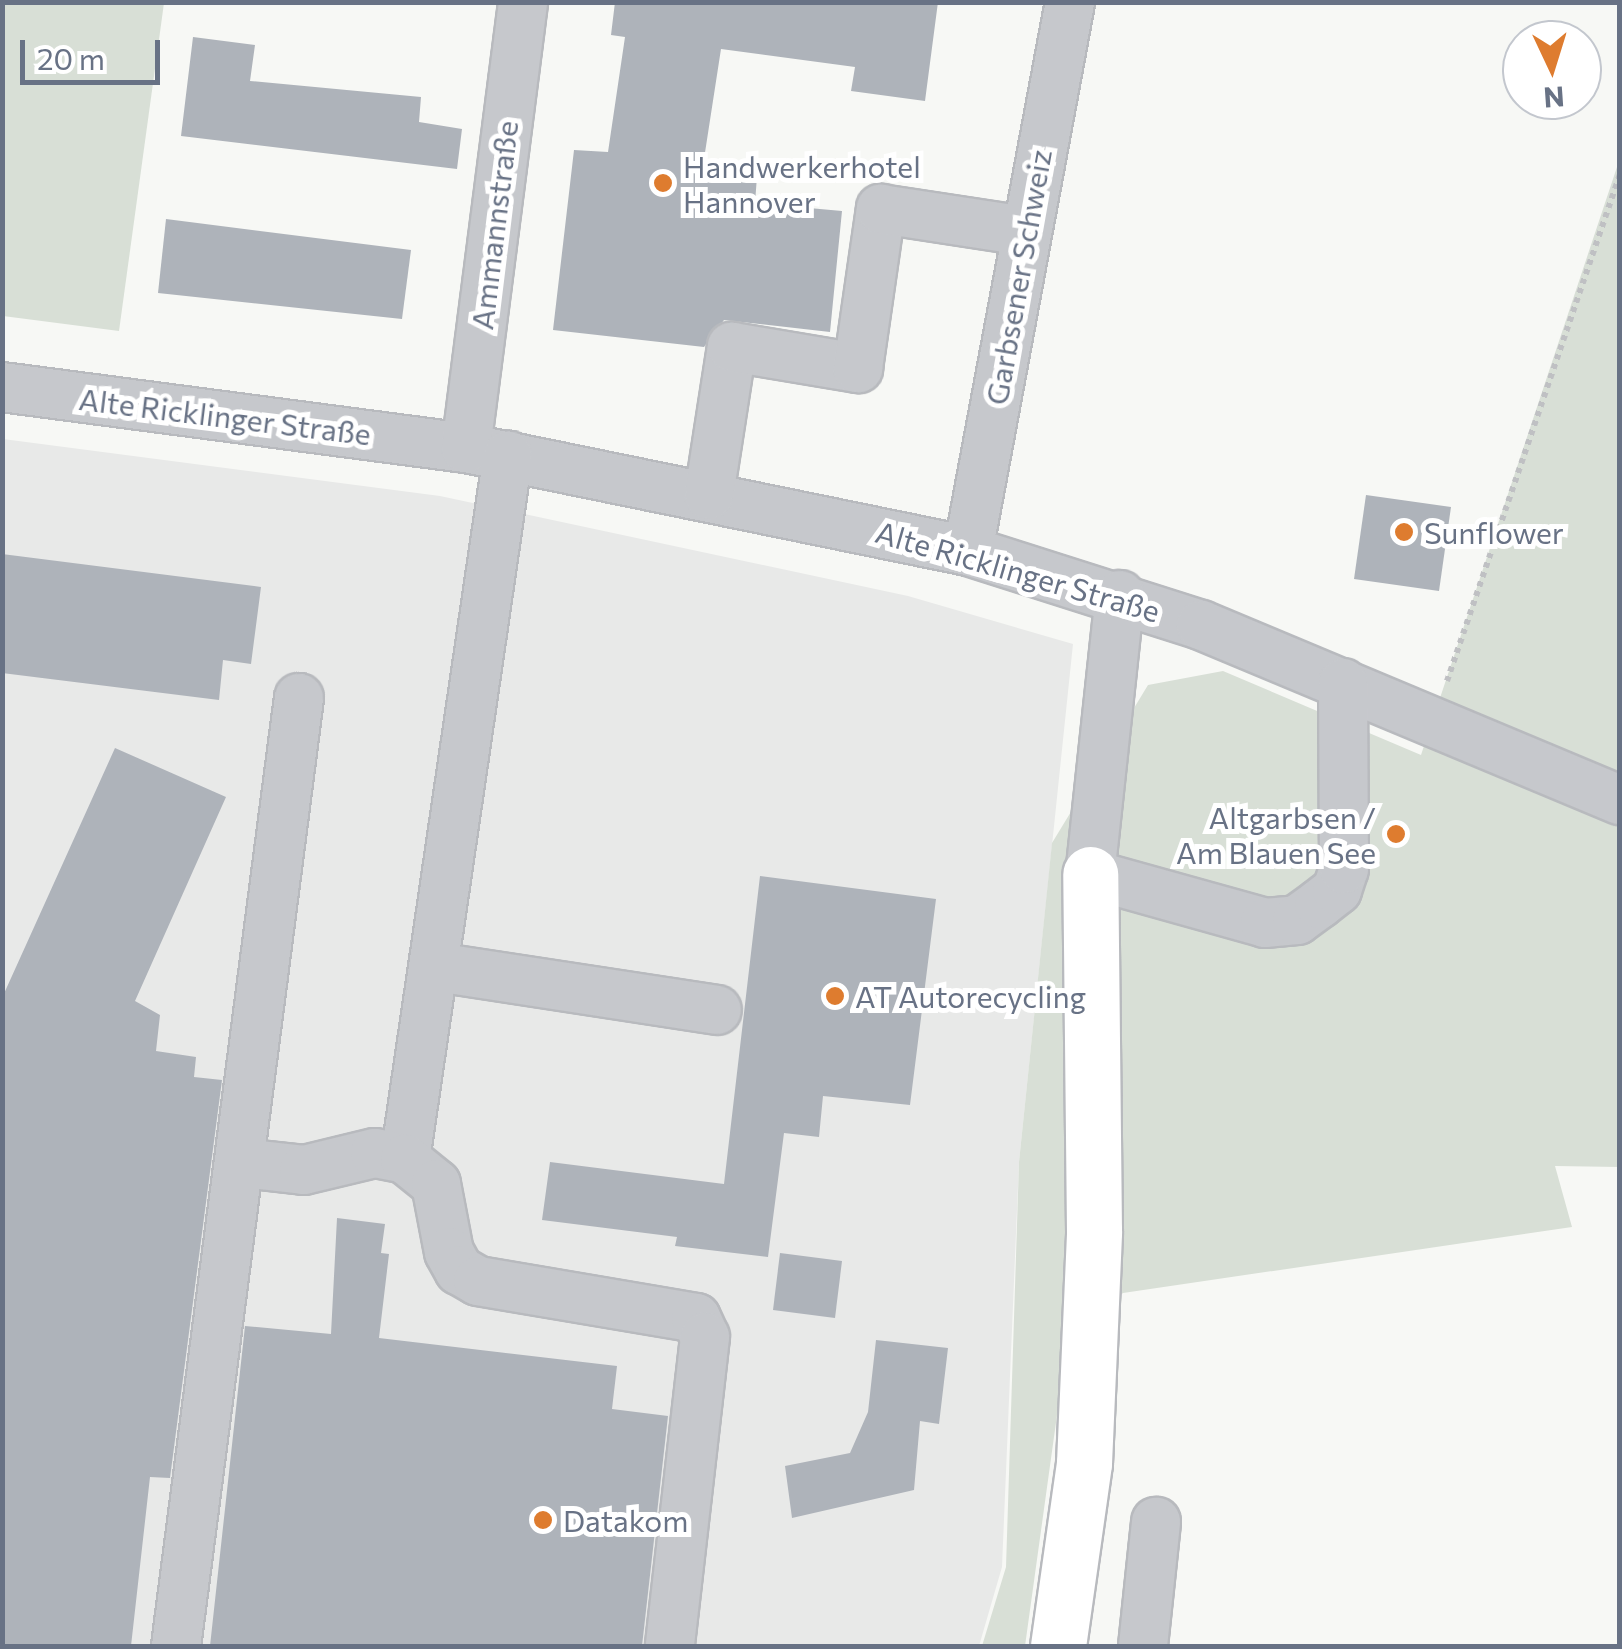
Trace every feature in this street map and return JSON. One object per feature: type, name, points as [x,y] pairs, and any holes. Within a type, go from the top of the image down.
[{"type":"highway","points":[[1058,1646],[1084,1463],[1094,1231],[1090,874]]},
{"type":"street","name":"Ammannstraße","points":[[487,451],[523,2]]},
{"type":"street","name":"Garbsener Schweiz","points":[[968,551],[1024,232],[1070,2]]},
{"type":"street","points":[[709,495],[732,347],[858,368],[882,209],[1024,232]]},
{"type":"street","name":"Alte Ricklinger Straße","points":[[2,387],[487,451],[968,551],[1120,594],[1620,800]]},
{"type":"street","points":[[405,1159],[436,967],[487,451]]},
{"type":"street","points":[[1120,594],[1090,874],[1265,923],[1296,920],[1319,904],[1337,890],[1344,869],[1344,684]]},
{"type":"street","points":[[176,1646],[242,1163],[298,698]]},
{"type":"street","points":[[436,967],[717,1010]]},
{"type":"street","points":[[242,1163],[304,1170],[375,1153],[405,1159],[436,1184],[449,1252],[459,1270],[478,1281],[696,1318],[705,1337],[670,1646]]},
{"type":"street","points":[[1143,1646],[1156,1522]]},
{"type":"path","points":[[1444,688],[1620,174]]},
{"type":"shaded area","points":[[3,2],[164,3],[119,331],[3,316]]},
{"type":"shaded area","points":[[1619,161],[1619,1167],[1555,1166],[1572,1227],[1123,1293],[1068,1336],[1025,1646],[982,1646],[1006,1567],[1019,1162],[1052,843],[1148,685],[1223,671],[1421,755]]},
{"type":"shaded area","points":[[3,439],[440,496],[908,596],[1073,644],[1019,1162],[1002,1567],[979,1646],[3,1646]]},
{"type":"building","name":"Handwerkerhotel Hannover","points":[[615,2],[938,2],[925,101],[851,91],[855,67],[721,49],[704,159],[758,163],[755,203],[842,211],[830,332],[724,320],[704,347],[553,330],[574,150],[608,152],[625,37],[611,35]]},
{"type":"building","points":[[193,37],[255,45],[250,81],[421,97],[419,122],[462,129],[457,169],[181,136]]},
{"type":"building","points":[[166,219],[411,250],[402,319],[158,293]]},
{"type":"building","name":"Sunflower","points":[[1366,495],[1451,507],[1439,591],[1354,579]]},
{"type":"building","points":[[2,554],[261,587],[251,664],[223,660],[219,700],[2,673]]},
{"type":"building","points":[[115,748],[226,797],[135,1001],[160,1015],[156,1051],[196,1057],[194,1077],[222,1080],[170,1478],[150,1477],[131,1646],[2,1646],[2,998]]},
{"type":"building","name":"AT Autorecycling","points":[[760,876],[936,899],[910,1105],[823,1096],[819,1137],[784,1133],[768,1257],[675,1246],[677,1237],[542,1220],[550,1162],[724,1184]]},
{"type":"building","points":[[337,1218],[385,1224],[381,1253],[389,1254],[379,1338],[617,1366],[612,1409],[668,1416],[642,1646],[210,1646],[245,1326],[331,1334]]},
{"type":"building","points":[[780,1253],[842,1261],[835,1318],[773,1310]]},
{"type":"building","points":[[876,1340],[948,1348],[939,1424],[920,1421],[914,1490],[792,1518],[785,1466],[850,1453],[868,1412]]},
{"type":"place","name":"Handwerkerhotel Hannover","points":[[663,183]]},
{"type":"place","name":"Sunflower","points":[[1404,532]]},
{"type":"place","name":"Altgarbsen / Am Blauen See","points":[[1396,834]]},
{"type":"place","name":"AT Autorecycling","points":[[835,996]]},
{"type":"place","name":"Datakom","points":[[543,1520]]}]
